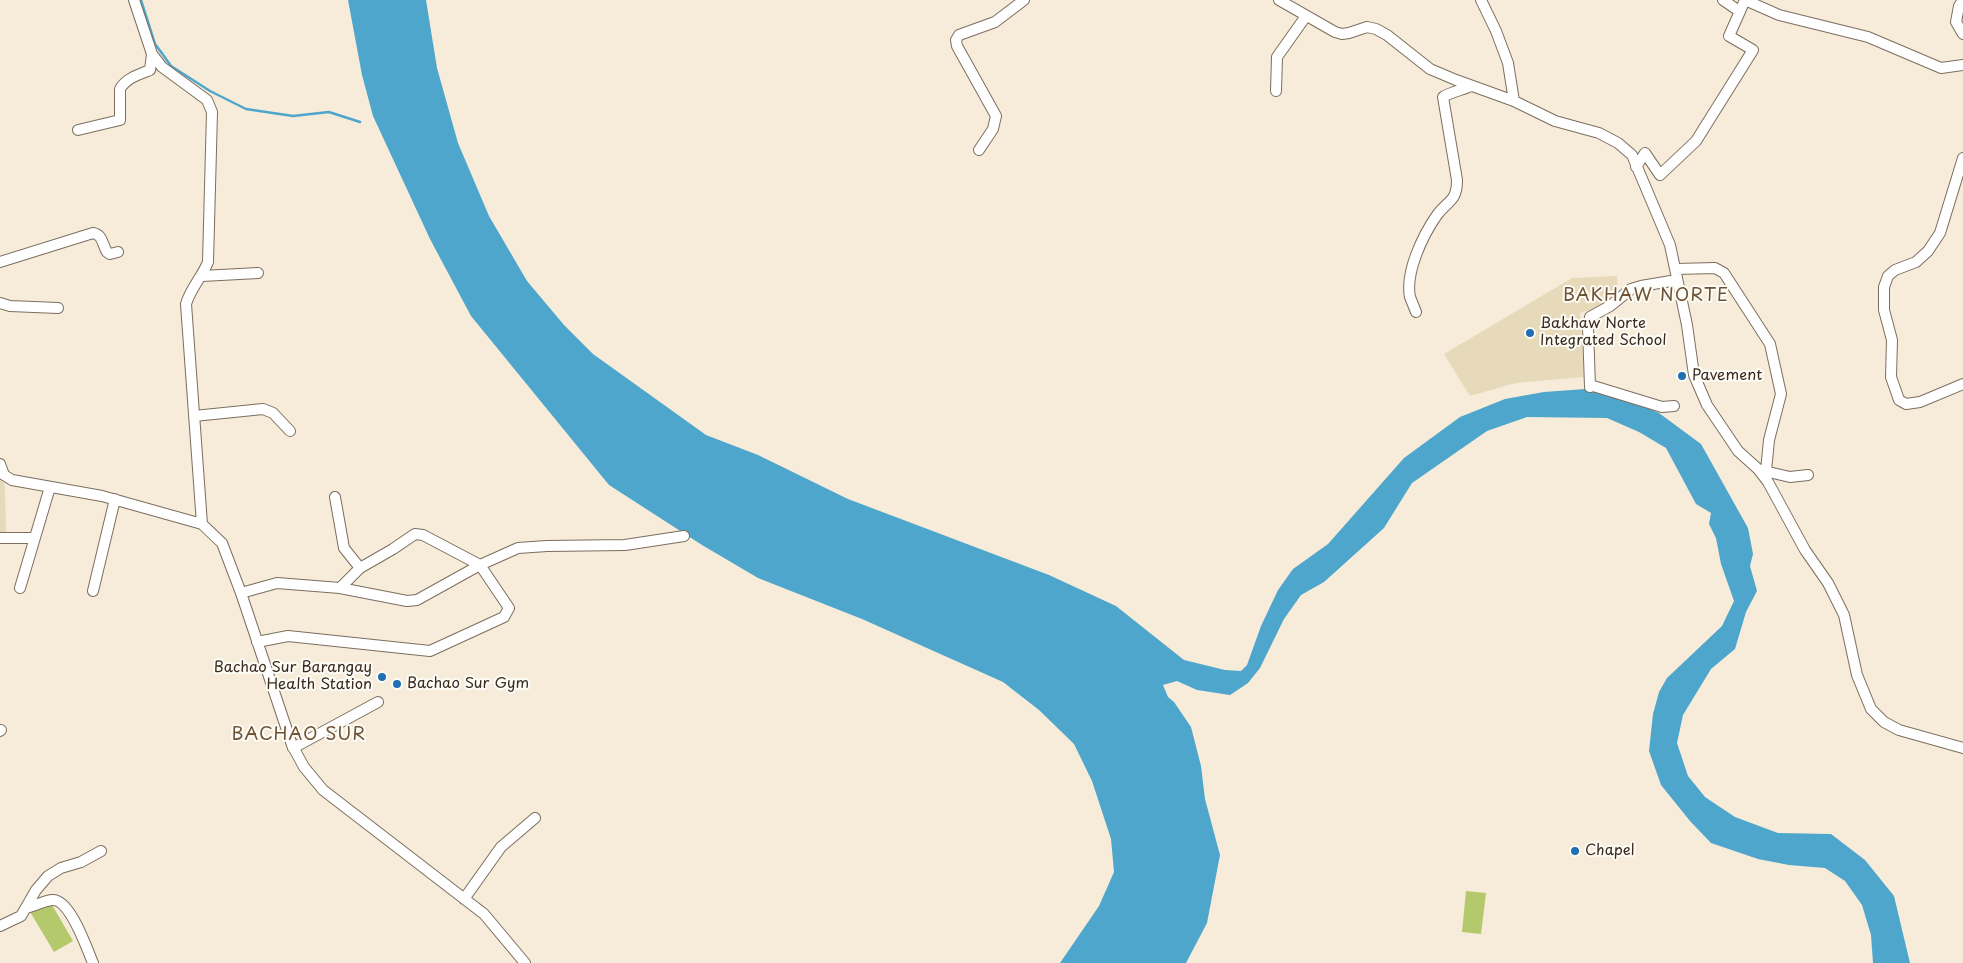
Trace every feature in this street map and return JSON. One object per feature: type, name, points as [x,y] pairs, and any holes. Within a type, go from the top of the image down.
[{"type":"street","points":[[134,0],[152,54],[162,67],[206,100],[212,112],[208,262],[202,276],[189,295],[186,304],[202,524]]},
{"type":"street","points":[[979,150],[993,129],[996,116],[957,46],[956,40],[959,35],[996,22],[1024,0]]},
{"type":"street","points":[[1279,0],[1321,26],[1342,34],[1367,27],[1376,29],[1387,35],[1430,69],[1514,101],[1555,121],[1599,133],[1618,143],[1632,155],[1670,245],[1688,326],[1694,375],[1707,405],[1738,451],[1762,470],[1805,550],[1828,583],[1844,615],[1858,675],[1872,709],[1884,722],[1900,730],[1963,748]]},
{"type":"street","points":[[1481,0],[1496,31],[1508,63],[1514,101]]},
{"type":"street","points":[[1723,0],[1739,11]]},
{"type":"street","points":[[1636,167],[1645,153],[1660,175],[1696,141],[1753,50],[1729,36],[1745,0],[1779,15],[1868,37],[1941,68],[1963,65]]},
{"type":"street","points":[[1963,0],[1959,6],[1956,22],[1963,34]]},
{"type":"street","points":[[1276,92],[1276,57],[1306,16]]},
{"type":"street","points":[[78,130],[120,120],[120,89],[123,84],[133,77],[150,70],[152,54]]},
{"type":"street","points":[[1416,312],[1410,296],[1412,266],[1420,244],[1438,213],[1450,202],[1457,191],[1457,180],[1443,97],[1448,93],[1458,92],[1471,86]]},
{"type":"street","points":[[1963,158],[1940,233],[1928,251],[1916,262],[1895,270],[1888,276],[1883,295],[1884,310],[1892,340],[1892,377],[1898,400],[1906,404],[1920,402],[1963,384]]},
{"type":"street","points":[[0,262],[93,233],[101,237],[107,252],[110,254],[118,252]]},
{"type":"street","points":[[1674,406],[1662,407],[1590,386],[1588,328],[1590,317],[1610,306],[1631,289],[1676,274],[1714,268],[1724,273],[1770,344],[1781,394],[1762,470]]},
{"type":"street","points":[[202,276],[258,273]]},
{"type":"street","points":[[0,303],[10,306],[58,308]]},
{"type":"street","points":[[194,416],[263,409],[273,413],[290,431]]},
{"type":"street","points":[[0,464],[4,475],[12,480],[114,499],[202,524],[222,543],[241,593],[293,748],[304,767],[323,790],[484,914],[525,963]]},
{"type":"street","points":[[1762,470],[1790,477],[1808,475]]},
{"type":"street","points":[[20,588],[50,487]]},
{"type":"street","points":[[336,497],[344,548],[360,568]]},
{"type":"street","points":[[93,592],[114,499]]},
{"type":"street","points":[[257,642],[288,636],[430,650],[504,617],[509,608],[480,565],[423,535],[415,534],[392,550],[360,568],[340,588]]},
{"type":"street","points":[[241,593],[277,583],[340,588],[407,601],[417,600],[480,565],[518,548],[625,545],[684,536]]},
{"type":"street","points":[[0,538],[34,538]]},
{"type":"street","points":[[293,748],[378,702]]},
{"type":"street","points":[[464,899],[501,847],[535,818]]},
{"type":"street","points":[[0,926],[21,916],[36,890],[48,876],[61,868],[81,862],[101,851]]},
{"type":"street","points":[[26,908],[54,899],[60,901],[67,908],[76,924],[93,963]]},
{"type":"shaded area","name":"Bakhaw Norte Integrated School","points":[[1617,276],[1618,293],[1608,304],[1580,313],[1584,377],[1516,383],[1470,396],[1444,354],[1572,278]]},
{"type":"shaded area","points":[[0,473],[5,487],[6,533],[0,534]]},
{"type":"green space","points":[[1466,891],[1486,893],[1481,934],[1462,932]]},
{"type":"green space","points":[[48,898],[73,941],[54,952],[29,910]]},
{"type":"water","points":[[348,0],[426,0],[437,68],[458,143],[489,216],[527,281],[564,325],[593,354],[706,435],[758,455],[848,499],[1049,575],[1116,606],[1184,660],[1225,670],[1241,671],[1247,665],[1261,626],[1278,590],[1293,569],[1328,544],[1404,458],[1460,417],[1505,399],[1544,392],[1585,389],[1617,395],[1659,413],[1701,444],[1748,528],[1753,554],[1750,566],[1757,591],[1746,612],[1735,649],[1711,669],[1683,715],[1677,743],[1688,776],[1705,797],[1735,817],[1778,833],[1831,834],[1865,860],[1894,896],[1910,963],[1873,963],[1871,935],[1862,905],[1845,881],[1825,868],[1789,865],[1758,859],[1711,843],[1690,821],[1661,785],[1649,751],[1653,714],[1659,692],[1667,678],[1722,626],[1734,601],[1721,564],[1716,538],[1709,524],[1711,513],[1696,504],[1666,448],[1639,432],[1607,418],[1527,417],[1487,431],[1412,483],[1384,528],[1324,582],[1301,595],[1284,619],[1260,668],[1248,683],[1230,695],[1197,690],[1177,681],[1163,685],[1168,697],[1174,702],[1191,727],[1201,766],[1205,799],[1220,855],[1207,923],[1186,963],[1060,963],[1099,906],[1114,872],[1111,839],[1092,781],[1074,744],[1039,710],[1003,682],[862,619],[758,578],[702,545],[609,485],[471,316],[430,239],[373,116],[362,75]]},
{"type":"waterway","points":[[141,0],[155,44],[171,66],[210,91],[246,109],[293,116],[329,112],[360,122]]},
{"type":"place","name":"Bakhaw Norte Integrated School","points":[[1530,333]]},
{"type":"place","name":"Pavement","points":[[1682,376]]},
{"type":"place","name":"Bachao Sur Barangay Health Station","points":[[382,677]]},
{"type":"place","name":"Bachao Sur Gym","points":[[397,684]]},
{"type":"place","name":"Chapel","points":[[1575,851]]},
{"type":"district","name":"BAKHAW NORTE","points":[[1646,296]]},
{"type":"district","name":"BACHAO SUR","points":[[299,735]]}]
